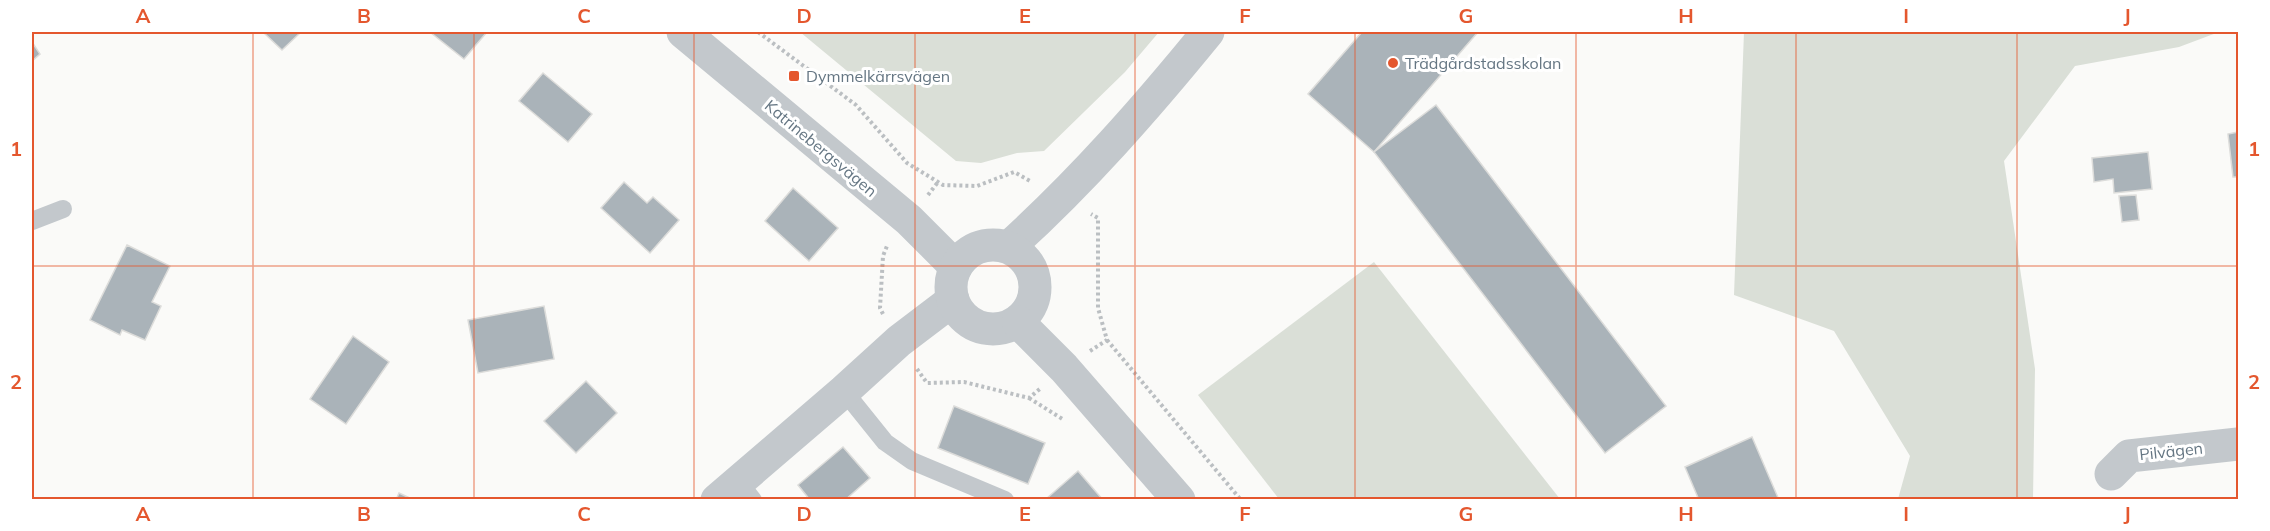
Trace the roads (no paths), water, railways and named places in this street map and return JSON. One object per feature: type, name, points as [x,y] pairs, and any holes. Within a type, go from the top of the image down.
[{"type":"street","name":"Katrinebergsvägen","points":[[683,32],[909,220],[956,267]]},
{"type":"street","points":[[1009,247],[1062,199],[1160,92],[1208,32]]},
{"type":"street","points":[[990,244],[1009,247],[1028,262],[1035,281],[1033,302],[1028,312],[1018,322],[1007,327],[985,329],[973,325],[963,317],[953,300],[951,278],[956,267],[961,259],[978,247],[990,244]]},
{"type":"street","points":[[736,493],[899,341],[953,300]]},
{"type":"street","points":[[1018,322],[1064,368],[1179,500]]},
{"type":"street","name":"Pilvägen","points":[[2111,474],[2129,456],[2238,444]]},
{"type":"lane","points":[[32,221],[63,209]]},
{"type":"lane","points":[[844,391],[885,442],[912,461],[1005,500]]},
{"type":"place","name":"Trädgårdstadsskolan","points":[[1393,63]]},
{"type":"place","name":"Dymmelkärrsvägen","points":[[794,76]]}]
